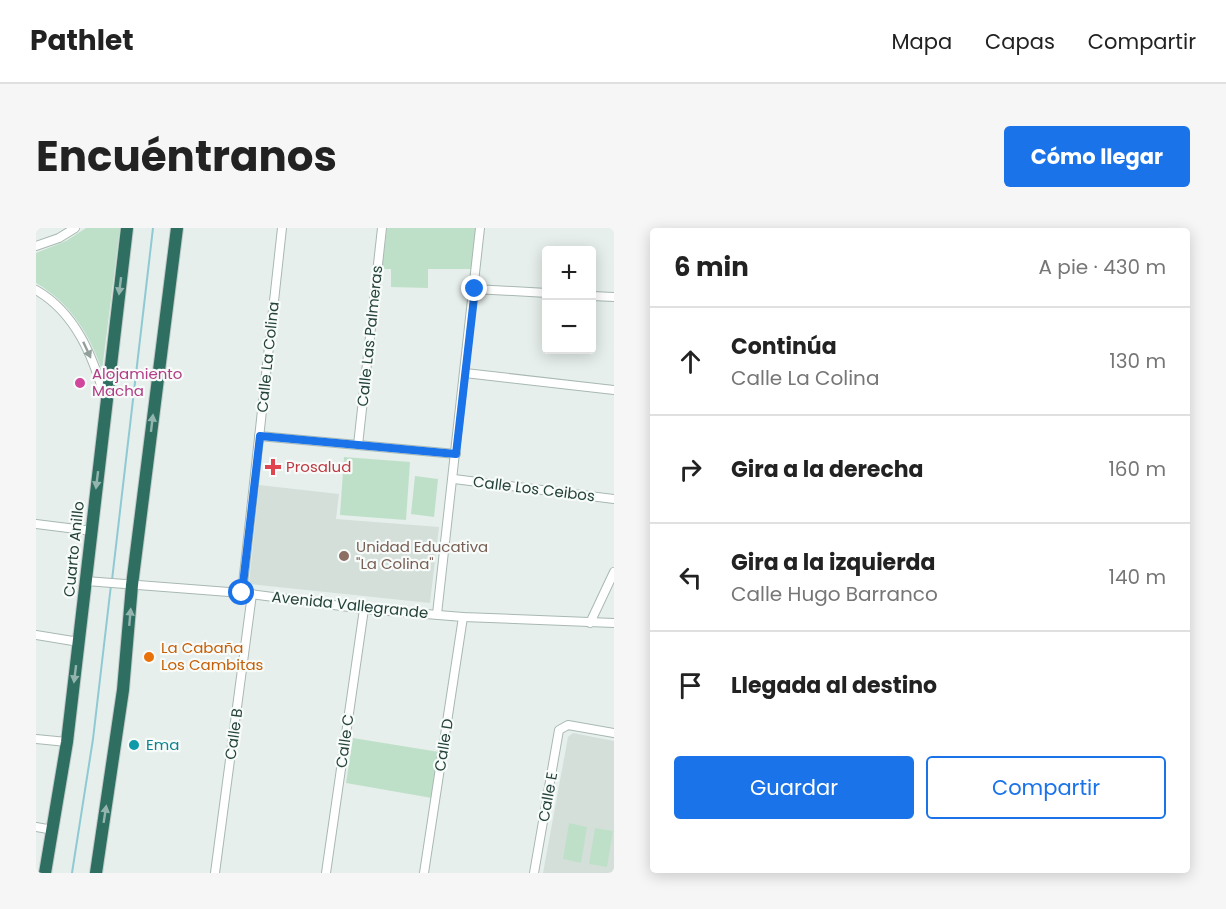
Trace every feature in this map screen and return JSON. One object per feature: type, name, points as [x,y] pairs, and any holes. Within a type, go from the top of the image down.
[{"type":"highway","name":"Cuarto Anillo","points":[[45,873],[67,742],[127,228]]},
{"type":"highway","points":[[99,872],[123,690],[132,585],[177,228]]},
{"type":"street","points":[[36,246],[59,238],[75,228]]},
{"type":"street","name":"Calle La Colina","points":[[242,593],[282,228]]},
{"type":"street","name":"Calle Las Palmeras","points":[[358,445],[382,228]]},
{"type":"street","points":[[437,614],[454,479],[480,228]]},
{"type":"street","points":[[475,289],[542,293]]},
{"type":"street","points":[[36,291],[60,309],[79,332],[96,370],[106,403]]},
{"type":"street","points":[[596,296],[614,297]]},
{"type":"street","points":[[465,373],[614,390]]},
{"type":"street","points":[[260,436],[456,454]]},
{"type":"street","name":"Calle Los Ceibos","points":[[454,479],[614,499]]},
{"type":"street","points":[[36,524],[92,531]]},
{"type":"street","points":[[590,623],[614,572]]},
{"type":"street","name":"Avenida Vallegrande","points":[[86,581],[242,593],[364,609],[463,617],[614,623]]},
{"type":"street","name":"Calle B","points":[[215,873],[252,594]]},
{"type":"street","name":"Calle C","points":[[326,873],[364,609]]},
{"type":"street","name":"Calle D","points":[[424,873],[463,617]]},
{"type":"street","points":[[36,635],[79,642]]},
{"type":"street","name":"Calle E","points":[[534,873],[559,730],[568,725],[614,733]]},
{"type":"street","points":[[36,739],[67,742]]},
{"type":"street","points":[[36,827],[53,830]]},
{"type":"shaded area","name":"Unidad Educativa \"La Colina\"","points":[[259,485],[339,494],[336,519],[439,527],[430,603],[249,584]]},
{"type":"shaded area","points":[[573,733],[614,741],[614,873],[543,873],[568,737]]},
{"type":"green space","points":[[86,228],[120,228],[102,370],[77,320],[59,300],[36,283],[36,253],[66,241]]},
{"type":"green space","points":[[387,228],[477,228],[473,269],[428,269],[428,288],[391,287],[391,269],[382,269]]},
{"type":"green space","points":[[344,457],[410,462],[406,520],[340,515]]},
{"type":"green space","points":[[415,476],[438,479],[434,517],[411,514]]},
{"type":"green space","points":[[353,738],[439,752],[432,798],[346,783]]},
{"type":"green space","points":[[569,823],[587,827],[581,863],[563,859]]},
{"type":"green space","points":[[595,828],[613,831],[607,867],[589,864]]},
{"type":"waterway","points":[[112,580],[153,228]]},
{"type":"waterway","points":[[72,873],[93,739],[111,585]]},
{"type":"place","name":"Alojamiento Macha","points":[[80,383]]},
{"type":"place","name":"Prosalud","points":[[273,467]]},
{"type":"place","name":"Unidad Educativa \"La Colina\"","points":[[344,556]]},
{"type":"place","name":"La Cabaña Los Cambitas","points":[[149,657]]},
{"type":"place","name":"Ema","points":[[134,745]]},
{"type":"route","points":[[242,593],[260,436],[456,454],[475,289]]}]
